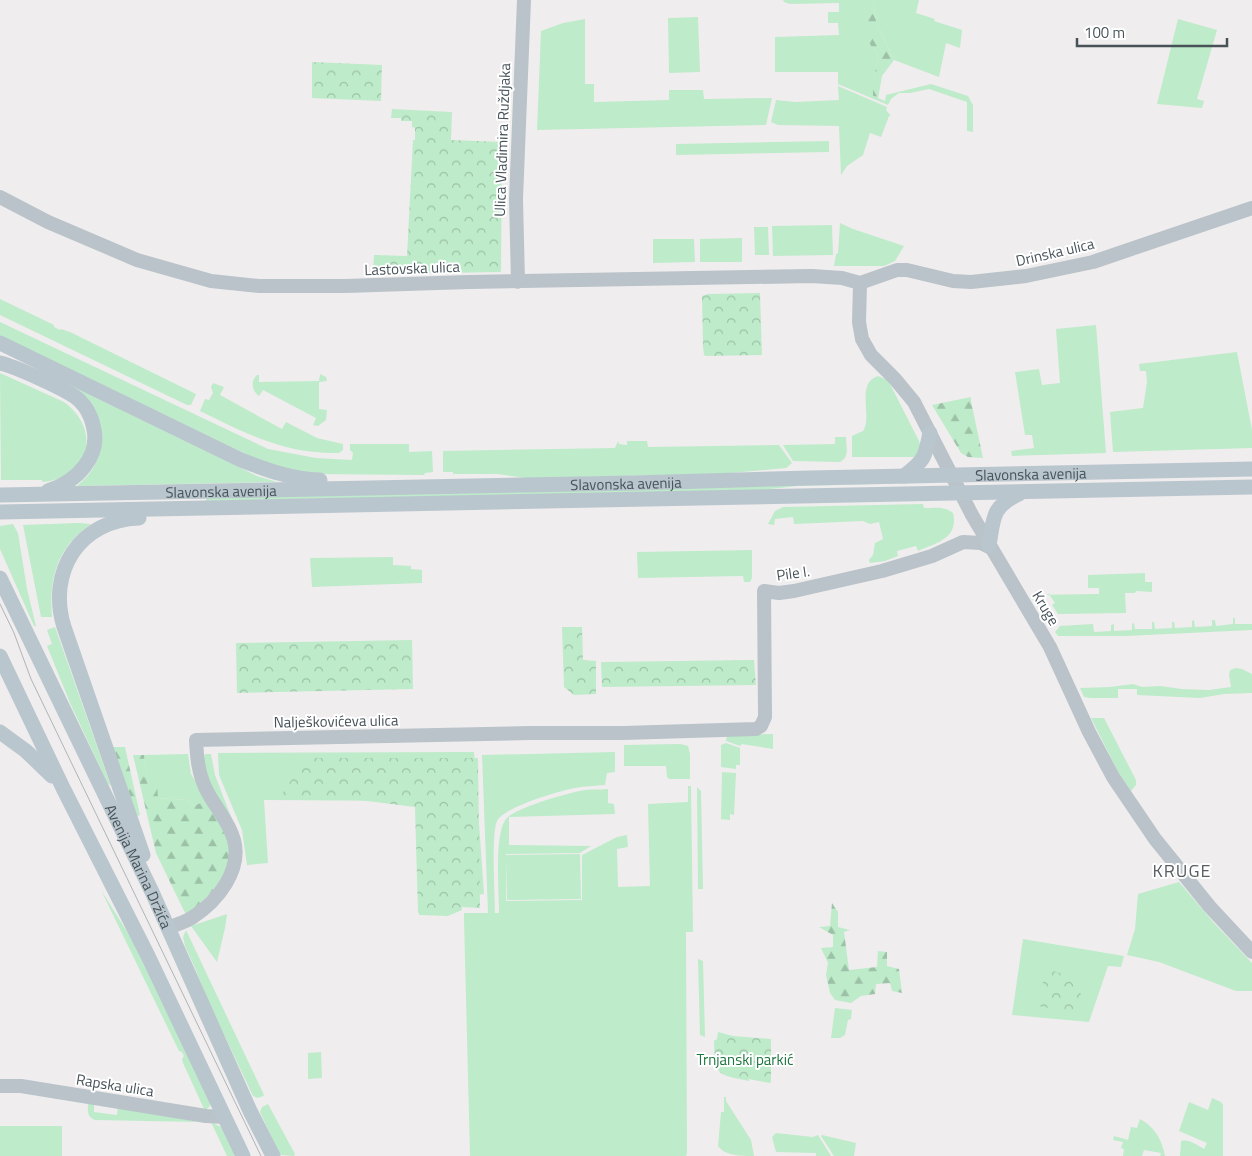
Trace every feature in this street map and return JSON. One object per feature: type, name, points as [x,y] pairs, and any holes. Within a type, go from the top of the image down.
[{"type":"main road","points":[[0,343],[241,460],[272,472],[304,479],[387,481],[403,487]]},
{"type":"main road","points":[[0,363],[76,397],[85,407],[92,420],[95,443],[86,466],[71,480],[37,494]]},
{"type":"main road","points":[[904,476],[924,458],[930,433]]},
{"type":"main road","name":"Slavonska avenija","points":[[0,495],[700,482],[1252,469]]},
{"type":"main road","name":"Slavonska avenija","points":[[0,512],[1252,488]]},
{"type":"main road","points":[[990,547],[994,517],[999,506],[1005,500],[1024,492]]},
{"type":"main road","points":[[152,892],[144,856],[62,621],[59,593],[64,572],[73,554],[86,536],[101,526],[111,523],[122,520],[152,518],[179,509]]},
{"type":"main road","name":"Avenija Marina Držića","points":[[0,578],[152,892],[250,1111],[273,1156]]},
{"type":"main road","name":"Avenija Marina Držića","points":[[0,656],[63,788],[148,956],[243,1156]]},
{"type":"main road","points":[[0,732],[26,750],[63,788]]},
{"type":"street","name":"Ulica Vladimira Ruždjaka","points":[[518,282],[516,230],[517,171],[524,0]]},
{"type":"street","name":"Lastovska ulica","points":[[0,197],[48,222],[106,248],[137,260],[218,282],[278,287],[812,276],[842,278],[860,283]]},
{"type":"street","name":"Drinska ulica","points":[[860,283],[897,270],[907,270],[953,281],[971,282],[1026,276],[1093,262],[1252,208]]},
{"type":"street","name":"Kruge","points":[[860,283],[859,322],[862,340],[871,356],[906,391],[990,547],[1050,646],[1098,750],[1126,798],[1210,907],[1252,952]]},
{"type":"street","name":"Pile I.","points":[[953,545],[965,533],[972,515]]},
{"type":"street","name":"Pile I.","points":[[705,730],[756,728],[764,722],[764,591],[779,593],[835,582],[922,560],[953,545],[971,541],[990,547]]},
{"type":"street","name":"Nalješkovićeva ulica","points":[[168,928],[194,916],[209,904],[230,877],[235,859],[235,845],[230,830],[200,775],[196,740],[705,730]]},
{"type":"street","name":"Rapska ulica","points":[[0,1086],[21,1086],[206,1116],[224,1117]]},
{"type":"green space","points":[[783,0],[865,0],[868,10],[868,40],[879,57],[873,79],[873,96],[885,101],[886,95],[931,84],[968,96],[973,105],[973,132],[967,131],[967,102],[929,89],[899,93],[891,99],[888,105],[838,84],[838,72],[775,72],[775,37],[839,35],[838,23],[828,23],[828,12],[839,12],[839,3],[790,4]]},
{"type":"green space","points":[[865,0],[873,0],[876,21],[894,60],[882,76],[878,99],[873,96],[873,79],[879,57],[867,36]]},
{"type":"green space","points":[[873,0],[919,0],[916,13],[962,30],[960,48],[946,43],[939,77],[894,60],[876,21]]},
{"type":"green space","points":[[698,17],[700,72],[669,73],[668,18]]},
{"type":"green space","points":[[585,19],[585,84],[594,84],[594,102],[669,100],[669,90],[703,90],[704,99],[772,98],[766,125],[537,130],[541,31],[563,23]]},
{"type":"green space","points":[[1178,19],[1217,30],[1197,99],[1204,101],[1202,108],[1157,104]]},
{"type":"green space","points":[[312,62],[382,65],[381,101],[312,98]]},
{"type":"green space","points":[[838,86],[887,107],[886,110],[891,116],[889,116],[881,137],[870,133],[863,155],[847,166],[841,175],[839,126],[778,125],[771,122],[776,100],[795,102],[839,100]]},
{"type":"green space","points":[[392,109],[452,112],[451,140],[502,142],[501,272],[373,274],[374,255],[407,256],[415,128],[412,127],[412,121],[401,121],[401,118],[391,118]]},
{"type":"green space","points":[[829,141],[829,152],[676,155],[676,144]]},
{"type":"green space","points":[[840,223],[904,246],[895,261],[884,266],[834,266],[836,254],[838,253]]},
{"type":"green space","points":[[832,225],[833,255],[773,256],[772,226]]},
{"type":"green space","points":[[754,227],[768,227],[769,255],[755,255]]},
{"type":"green space","points":[[742,238],[742,262],[700,262],[700,239]]},
{"type":"green space","points":[[653,239],[694,239],[695,262],[653,263]]},
{"type":"green space","points":[[760,293],[762,355],[704,355],[702,296],[708,294]]},
{"type":"green space","points":[[0,299],[54,325],[54,327],[60,330],[70,332],[196,394],[191,405],[187,405],[0,315]]},
{"type":"green space","points":[[0,322],[268,449],[316,458],[352,460],[353,453],[350,450],[350,444],[409,444],[409,452],[432,451],[433,472],[425,473],[424,475],[308,474],[263,462],[0,336]]},
{"type":"green space","points":[[1096,325],[1106,453],[1012,456],[1011,451],[1034,448],[1032,435],[1025,435],[1015,372],[1039,369],[1042,385],[1060,383],[1056,329]]},
{"type":"green space","points":[[1237,352],[1252,430],[1252,448],[1113,452],[1110,412],[1143,408],[1147,382],[1146,371],[1140,371],[1139,364]]},
{"type":"green space","points":[[0,373],[64,402],[76,413],[83,426],[86,439],[85,451],[80,462],[71,472],[58,479],[42,482],[42,480],[1,480]]},
{"type":"green space","points":[[320,374],[326,377],[327,381],[319,382],[319,409],[327,410],[326,420],[318,426],[313,425],[316,418],[263,390],[259,396],[253,386],[253,380],[257,375],[259,375],[259,382],[319,381]]},
{"type":"green space","points":[[878,376],[888,380],[919,441],[921,448],[915,457],[852,457],[852,436],[863,431],[866,425],[867,386],[871,380]]},
{"type":"green space","points":[[213,383],[224,387],[220,395],[282,429],[286,422],[317,438],[343,444],[343,450],[339,453],[319,452],[283,446],[250,435],[200,411],[205,399],[209,400],[213,393],[211,387]]},
{"type":"green space","points":[[72,386],[257,476],[277,482],[77,486],[92,469],[101,448],[70,389]]},
{"type":"green space","points":[[971,397],[983,458],[968,457],[961,453],[932,405]]},
{"type":"green space","points":[[835,437],[846,437],[846,454],[840,462],[793,461],[783,445],[835,444]]},
{"type":"green space","points":[[618,441],[619,444],[627,445],[627,441],[647,441],[648,447],[779,445],[792,463],[786,468],[720,474],[526,478],[497,474],[453,474],[453,472],[443,472],[443,451],[615,448]]},
{"type":"green space","points":[[922,480],[922,483],[797,486],[754,491],[206,501],[206,497],[755,486]]},
{"type":"green space","points":[[923,504],[924,508],[943,508],[953,513],[953,528],[950,534],[939,542],[918,551],[916,546],[897,551],[898,556],[885,561],[870,563],[869,560],[873,555],[875,543],[883,539],[879,522],[870,524],[863,521],[794,524],[793,517],[775,519],[774,525],[768,524],[775,511],[783,507]]},
{"type":"green space","points":[[13,524],[18,533],[27,589],[36,626],[34,626],[0,549],[0,526]]},
{"type":"green space","points":[[91,524],[79,533],[63,553],[54,576],[51,603],[52,617],[41,617],[23,525]]},
{"type":"green space","points":[[752,550],[752,578],[750,582],[744,582],[743,576],[638,578],[637,552]]},
{"type":"green space","points":[[393,557],[393,565],[411,566],[411,569],[422,570],[422,583],[312,587],[310,558]]},
{"type":"green space","points":[[1145,573],[1145,582],[1152,582],[1152,592],[1136,591],[1135,593],[1125,593],[1126,613],[1058,614],[1052,605],[1055,603],[1049,595],[1099,594],[1099,588],[1088,588],[1088,575]]},
{"type":"green space","points":[[1030,595],[1048,595],[1034,602]]},
{"type":"green space","points":[[1233,618],[1235,618],[1235,624],[1252,624],[1252,630],[1126,636],[1058,636],[1055,632],[1060,626],[1093,624],[1094,632],[1111,631],[1111,625],[1114,624],[1114,631],[1132,630],[1132,624],[1134,623],[1135,629],[1152,629],[1152,622],[1154,622],[1155,629],[1172,628],[1172,622],[1174,622],[1175,628],[1192,627],[1192,621],[1194,620],[1195,627],[1212,626],[1212,620],[1215,620],[1216,626],[1233,624]]},
{"type":"green space","points":[[55,627],[111,786],[108,784],[70,703],[47,646],[52,644],[47,630]]},
{"type":"green space","points":[[562,627],[582,627],[583,660],[596,661],[596,694],[574,695],[564,687]]},
{"type":"green space","points":[[412,640],[413,689],[237,693],[236,643]]},
{"type":"green space","points":[[754,660],[756,685],[602,687],[601,662]]},
{"type":"green space","points":[[1236,668],[1252,674],[1252,693],[1224,694],[1200,698],[1137,695],[1137,689],[1118,689],[1118,698],[1091,698],[1084,697],[1080,688],[1133,684],[1142,687],[1160,686],[1209,690],[1231,687],[1230,670]]},
{"type":"green space","points":[[1091,718],[1104,718],[1136,780],[1136,785],[1131,791],[1118,772]]},
{"type":"green space","points":[[773,734],[773,749],[742,744],[740,746],[726,741],[727,735]]},
{"type":"green space","points":[[726,743],[740,748],[740,765],[736,765],[736,769],[721,767],[721,745]]},
{"type":"green space","points":[[681,744],[688,746],[690,754],[690,779],[669,779],[666,766],[624,766],[624,745]]},
{"type":"green space","points":[[111,747],[125,747],[140,815],[134,817]]},
{"type":"green space","points":[[474,752],[484,894],[467,896],[460,899],[462,910],[448,916],[419,915],[421,801],[264,800],[268,863],[247,865],[242,830],[219,775],[218,753]]},
{"type":"green space","points":[[615,752],[615,772],[607,773],[605,785],[575,788],[545,796],[510,810],[497,821],[494,838],[495,913],[499,913],[498,864],[500,837],[502,826],[506,819],[511,815],[543,801],[568,794],[585,790],[608,789],[608,803],[614,804],[615,814],[509,817],[509,845],[591,846],[580,853],[506,854],[580,854],[581,899],[507,900],[506,861],[506,901],[582,900],[582,855],[617,837],[627,835],[628,847],[617,849],[618,887],[650,886],[648,804],[688,802],[688,786],[691,786],[693,932],[686,932],[686,1156],[470,1156],[464,913],[488,913],[482,755]]},
{"type":"green space","points":[[188,754],[191,774],[207,801],[192,806],[187,800],[158,798],[148,787],[144,755]]},
{"type":"green space","points":[[205,754],[211,754],[215,775],[236,830],[209,783],[205,772]]},
{"type":"green space","points":[[133,755],[144,755],[148,786],[157,784],[158,798],[187,800],[192,806],[207,801],[228,839],[228,862],[225,872],[204,900],[186,915],[156,853]]},
{"type":"green space","points":[[306,758],[478,758],[480,908],[461,907],[444,913],[418,913],[415,807],[351,799],[278,800]]},
{"type":"green space","points":[[722,772],[736,773],[734,815],[730,814],[730,820],[721,819]]},
{"type":"green space","points":[[697,787],[701,791],[703,889],[698,889]]},
{"type":"green space","points":[[1179,882],[1252,963],[1252,991],[1236,991],[1159,962],[1127,955],[1135,929],[1138,894]]},
{"type":"green space","points":[[101,890],[131,938],[210,1101],[210,1106],[205,1111],[183,1063],[182,1059],[184,1056],[179,1051]]},
{"type":"green space","points":[[832,903],[838,912],[838,927],[850,930],[844,932],[849,970],[877,967],[878,951],[887,952],[887,966],[899,969],[902,993],[892,991],[890,983],[876,984],[875,994],[861,996],[851,1003],[835,1000],[830,993],[826,975],[828,963],[821,948],[833,947],[833,935],[819,927],[830,926]]},
{"type":"green space","points":[[227,914],[225,928],[217,962],[191,926]]},
{"type":"green space","points":[[186,930],[263,1096],[258,1098],[253,1096],[205,994],[185,946],[183,937]]},
{"type":"green space","points":[[1023,939],[1124,956],[1121,967],[1108,966],[1089,1022],[1012,1015]]},
{"type":"green space","points":[[698,959],[703,961],[705,1037],[700,1035]]},
{"type":"green space","points":[[1046,969],[1084,980],[1076,1013],[1038,1006]]},
{"type":"green space","points":[[835,1008],[852,1010],[845,1035],[840,1038],[831,1038]]},
{"type":"green space","name":"Trnjanski parkić","points":[[718,1032],[733,1036],[771,1039],[771,1082],[749,1079],[749,1081],[730,1077],[720,1072],[715,1061],[714,1041],[717,1039]]},
{"type":"green space","points":[[321,1052],[322,1078],[308,1079],[308,1053]]},
{"type":"green space","points":[[724,1097],[726,1097],[726,1101],[751,1140],[754,1156],[729,1154],[718,1146],[721,1112],[724,1112]]},
{"type":"green space","points":[[1212,1098],[1223,1105],[1223,1156],[1180,1156],[1181,1141],[1196,1144],[1204,1149],[1207,1143],[1179,1131],[1189,1102],[1208,1110]]},
{"type":"green space","points":[[88,1101],[94,1102],[94,1112],[117,1115],[118,1106],[198,1122],[95,1120],[89,1115]]},
{"type":"green space","points":[[268,1104],[295,1154],[294,1156],[280,1155],[260,1112],[262,1107]]},
{"type":"green space","points":[[1140,1119],[1157,1134],[1165,1156],[1160,1156],[1161,1153],[1144,1150],[1142,1156],[1123,1156],[1124,1149],[1121,1148],[1123,1142],[1113,1140],[1114,1136],[1128,1140],[1131,1127],[1137,1128]]},
{"type":"green space","points":[[211,1122],[221,1127],[235,1156],[227,1156]]},
{"type":"green space","points":[[0,1126],[62,1126],[62,1156],[0,1156]]},
{"type":"green space","points":[[776,1133],[813,1137],[818,1135],[831,1156],[816,1156],[816,1153],[776,1152],[772,1137]]},
{"type":"green space","points":[[822,1135],[856,1143],[854,1156],[834,1156]]},
{"type":"tram line","points":[[0,604],[14,633],[31,679],[261,1156]]},
{"type":"district","name":"KRUGE","points":[[1182,870]]}]
